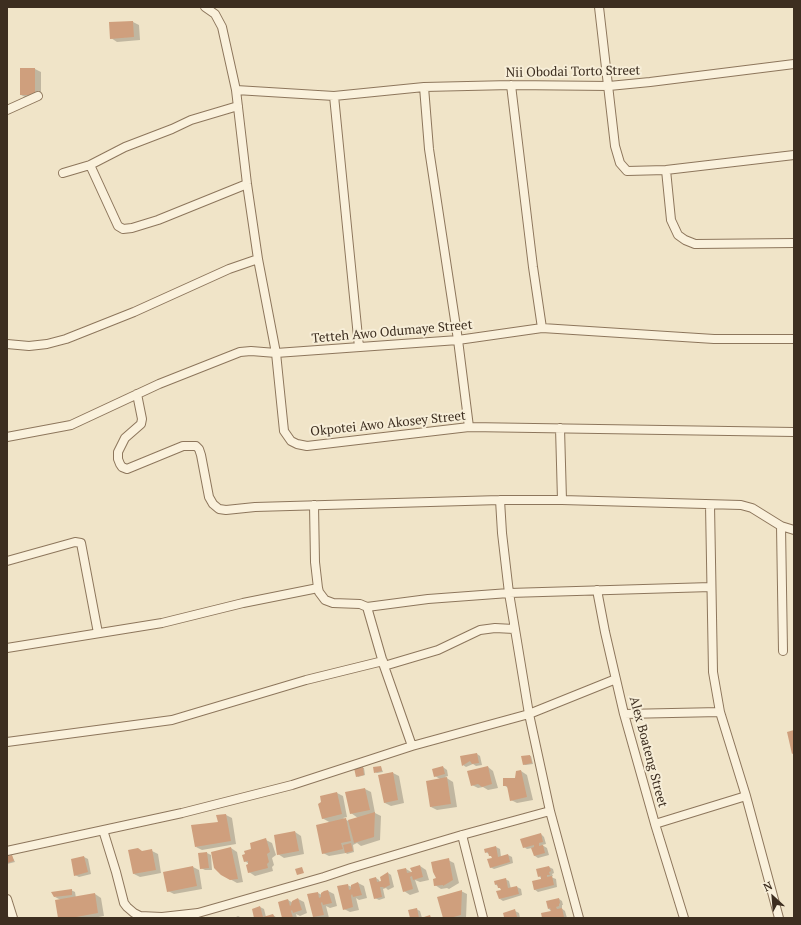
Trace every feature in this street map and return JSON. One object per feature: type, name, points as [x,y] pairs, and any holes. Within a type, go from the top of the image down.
[{"type":"street","name":"Okpotei Awo Akosey Street","points":[[205,7],[216,14],[222,27],[236,90],[247,184],[258,259],[276,353],[284,431],[291,441],[307,446],[469,427],[794,432]]},
{"type":"street","points":[[599,7],[616,146],[620,163],[627,171],[666,170],[794,155]]},
{"type":"street","name":"Nii Obodai Torto Street","points":[[236,90],[334,96],[424,87],[511,85],[609,86],[794,64]]},
{"type":"street","points":[[511,85],[532,267],[542,328]]},
{"type":"street","points":[[424,87],[429,149],[458,340],[469,427]]},
{"type":"street","points":[[7,110],[38,96]]},
{"type":"street","points":[[334,96],[359,347]]},
{"type":"street","points":[[63,173],[90,165],[125,147],[191,120],[238,106]]},
{"type":"street","points":[[90,165],[118,226],[122,229],[132,228],[158,220],[247,184]]},
{"type":"street","points":[[666,170],[671,220],[678,235],[685,240],[695,244],[794,243]]},
{"type":"street","points":[[7,344],[29,346],[47,344],[66,339],[134,312],[229,269],[258,259]]},
{"type":"street","name":"Tetteh Awo Odumaye Street","points":[[7,437],[70,425],[173,378],[240,352],[251,351],[276,353],[458,340],[542,328],[714,339],[794,339]]},
{"type":"street","points":[[137,394],[142,418],[140,424],[125,438],[118,452],[118,459],[122,467],[127,469],[183,446],[196,446],[201,455],[209,497],[213,504],[219,509],[226,510],[255,506],[314,504],[500,500],[562,500],[741,505],[752,508],[781,526],[794,530]]},
{"type":"street","points":[[560,428],[562,500]]},
{"type":"street","points":[[500,500],[509,593],[529,714],[550,811],[579,918]]},
{"type":"street","points":[[314,504],[318,588],[322,597],[333,603],[360,604],[367,607],[421,600],[509,593],[711,587]]},
{"type":"street","points":[[710,505],[713,672],[720,712],[746,796],[779,918]]},
{"type":"street","points":[[781,526],[783,651]]},
{"type":"street","points":[[7,561],[75,542],[81,543],[98,632]]},
{"type":"street","points":[[7,648],[98,632],[162,623],[243,603],[318,588]]},
{"type":"street","name":"Alex Boateng Street","points":[[597,590],[624,714],[655,824],[684,918]]},
{"type":"street","points":[[367,607],[412,746]]},
{"type":"street","points":[[7,742],[172,720],[306,680],[438,650],[480,630],[495,628],[514,629]]},
{"type":"street","points":[[7,851],[182,813],[292,785],[412,746],[529,714],[616,679]]},
{"type":"street","points":[[624,714],[720,712]]},
{"type":"street","points":[[655,824],[746,796]]},
{"type":"street","points":[[103,830],[124,903],[130,910],[140,916],[198,916],[350,868],[550,811]]},
{"type":"street","points":[[462,835],[483,918]]},
{"type":"street","points":[[7,899],[13,918]]},
{"type":"building","points":[[133,21],[134,37],[110,39],[109,22]]},
{"type":"building","points":[[20,68],[35,68],[35,95],[20,95]]},
{"type":"building","points":[[794,730],[794,753],[792,754],[787,732]]},
{"type":"building","points":[[477,753],[479,763],[472,764],[470,761],[462,766],[460,756]]},
{"type":"building","points":[[530,755],[532,763],[523,765],[521,756]]},
{"type":"building","points":[[381,766],[382,771],[374,773],[373,767]]},
{"type":"building","points":[[443,766],[445,774],[434,777],[432,769]]},
{"type":"building","points":[[488,766],[492,784],[482,787],[478,784],[471,786],[467,771]]},
{"type":"building","points":[[363,767],[364,775],[356,777],[354,768]]},
{"type":"building","points":[[521,770],[527,797],[510,801],[507,786],[503,786],[503,778],[515,778],[516,771]]},
{"type":"building","points":[[393,772],[398,800],[384,803],[378,775]]},
{"type":"building","points":[[447,777],[451,804],[430,807],[426,781]]},
{"type":"building","points":[[365,788],[370,810],[350,814],[345,792]]},
{"type":"building","points":[[337,792],[342,814],[322,819],[318,804],[321,802],[320,796]]},
{"type":"building","points":[[375,812],[374,837],[354,843],[348,820]]},
{"type":"building","points":[[226,814],[231,841],[195,847],[191,825],[218,822],[216,815]]},
{"type":"building","points":[[346,818],[351,841],[341,843],[343,849],[322,854],[316,825]]},
{"type":"building","points":[[295,831],[299,851],[277,855],[274,835]]},
{"type":"building","points":[[541,833],[543,842],[539,843],[539,846],[543,845],[545,853],[534,856],[531,848],[534,847],[534,845],[523,848],[520,839]]},
{"type":"building","points":[[266,838],[270,852],[267,854],[269,862],[267,864],[268,868],[248,873],[246,865],[248,864],[248,861],[244,862],[242,855],[245,854],[244,851],[251,849],[250,843]]},
{"type":"building","points":[[351,843],[353,851],[345,853],[343,845]]},
{"type":"building","points":[[496,846],[498,857],[508,854],[510,862],[490,868],[487,859],[492,858],[489,856],[488,852],[485,853],[484,849]]},
{"type":"building","points":[[231,847],[238,879],[230,880],[221,875],[214,868],[211,852]]},
{"type":"building","points":[[138,848],[142,851],[152,849],[156,870],[133,874],[128,850]]},
{"type":"building","points":[[207,852],[209,868],[200,869],[198,853]]},
{"type":"building","points":[[12,855],[14,861],[7,863],[7,856]]},
{"type":"building","points":[[84,856],[88,872],[74,876],[71,859]]},
{"type":"building","points":[[449,858],[453,880],[443,886],[434,886],[433,879],[436,878],[431,862]]},
{"type":"building","points":[[420,865],[423,877],[413,880],[412,876],[410,877],[413,889],[403,892],[397,870],[406,868],[407,873],[412,872],[410,868]]},
{"type":"building","points":[[193,866],[197,886],[167,892],[163,872]]},
{"type":"building","points":[[549,866],[551,871],[549,872],[550,875],[547,875],[547,877],[552,876],[554,885],[534,890],[532,881],[541,879],[541,876],[538,877],[536,869]]},
{"type":"building","points":[[302,867],[304,873],[297,875],[295,869]]},
{"type":"building","points":[[388,872],[390,885],[384,888],[380,887],[382,897],[374,899],[369,879],[376,877],[377,882],[381,881],[380,877]]},
{"type":"building","points":[[506,878],[508,888],[517,886],[519,894],[499,899],[496,891],[501,890],[498,888],[497,884],[495,885],[494,881]]},
{"type":"building","points":[[358,882],[362,895],[353,897],[352,894],[353,907],[343,910],[337,886],[348,884],[349,890],[351,889],[351,885]]},
{"type":"building","points":[[72,889],[72,895],[54,897],[51,892]]},
{"type":"building","points":[[328,890],[332,903],[323,905],[322,902],[324,915],[313,917],[307,894],[318,892],[319,898],[321,897],[321,893]]},
{"type":"building","points":[[462,890],[461,915],[443,918],[437,897]]},
{"type":"building","points":[[95,893],[98,913],[71,918],[58,918],[55,900]]},
{"type":"building","points":[[298,898],[302,910],[293,913],[292,910],[293,918],[282,918],[278,902],[288,899],[290,906],[292,901]]},
{"type":"building","points":[[559,898],[559,906],[556,907],[557,909],[562,908],[564,917],[542,918],[541,913],[551,911],[550,908],[548,909],[546,901]]},
{"type":"building","points":[[260,906],[263,917],[273,914],[275,918],[254,918],[252,909]]},
{"type":"building","points":[[417,908],[419,918],[410,918],[408,910]]},
{"type":"building","points":[[515,909],[516,918],[504,917],[503,913]]},
{"type":"building","points":[[430,915],[431,918],[421,918]]}]
